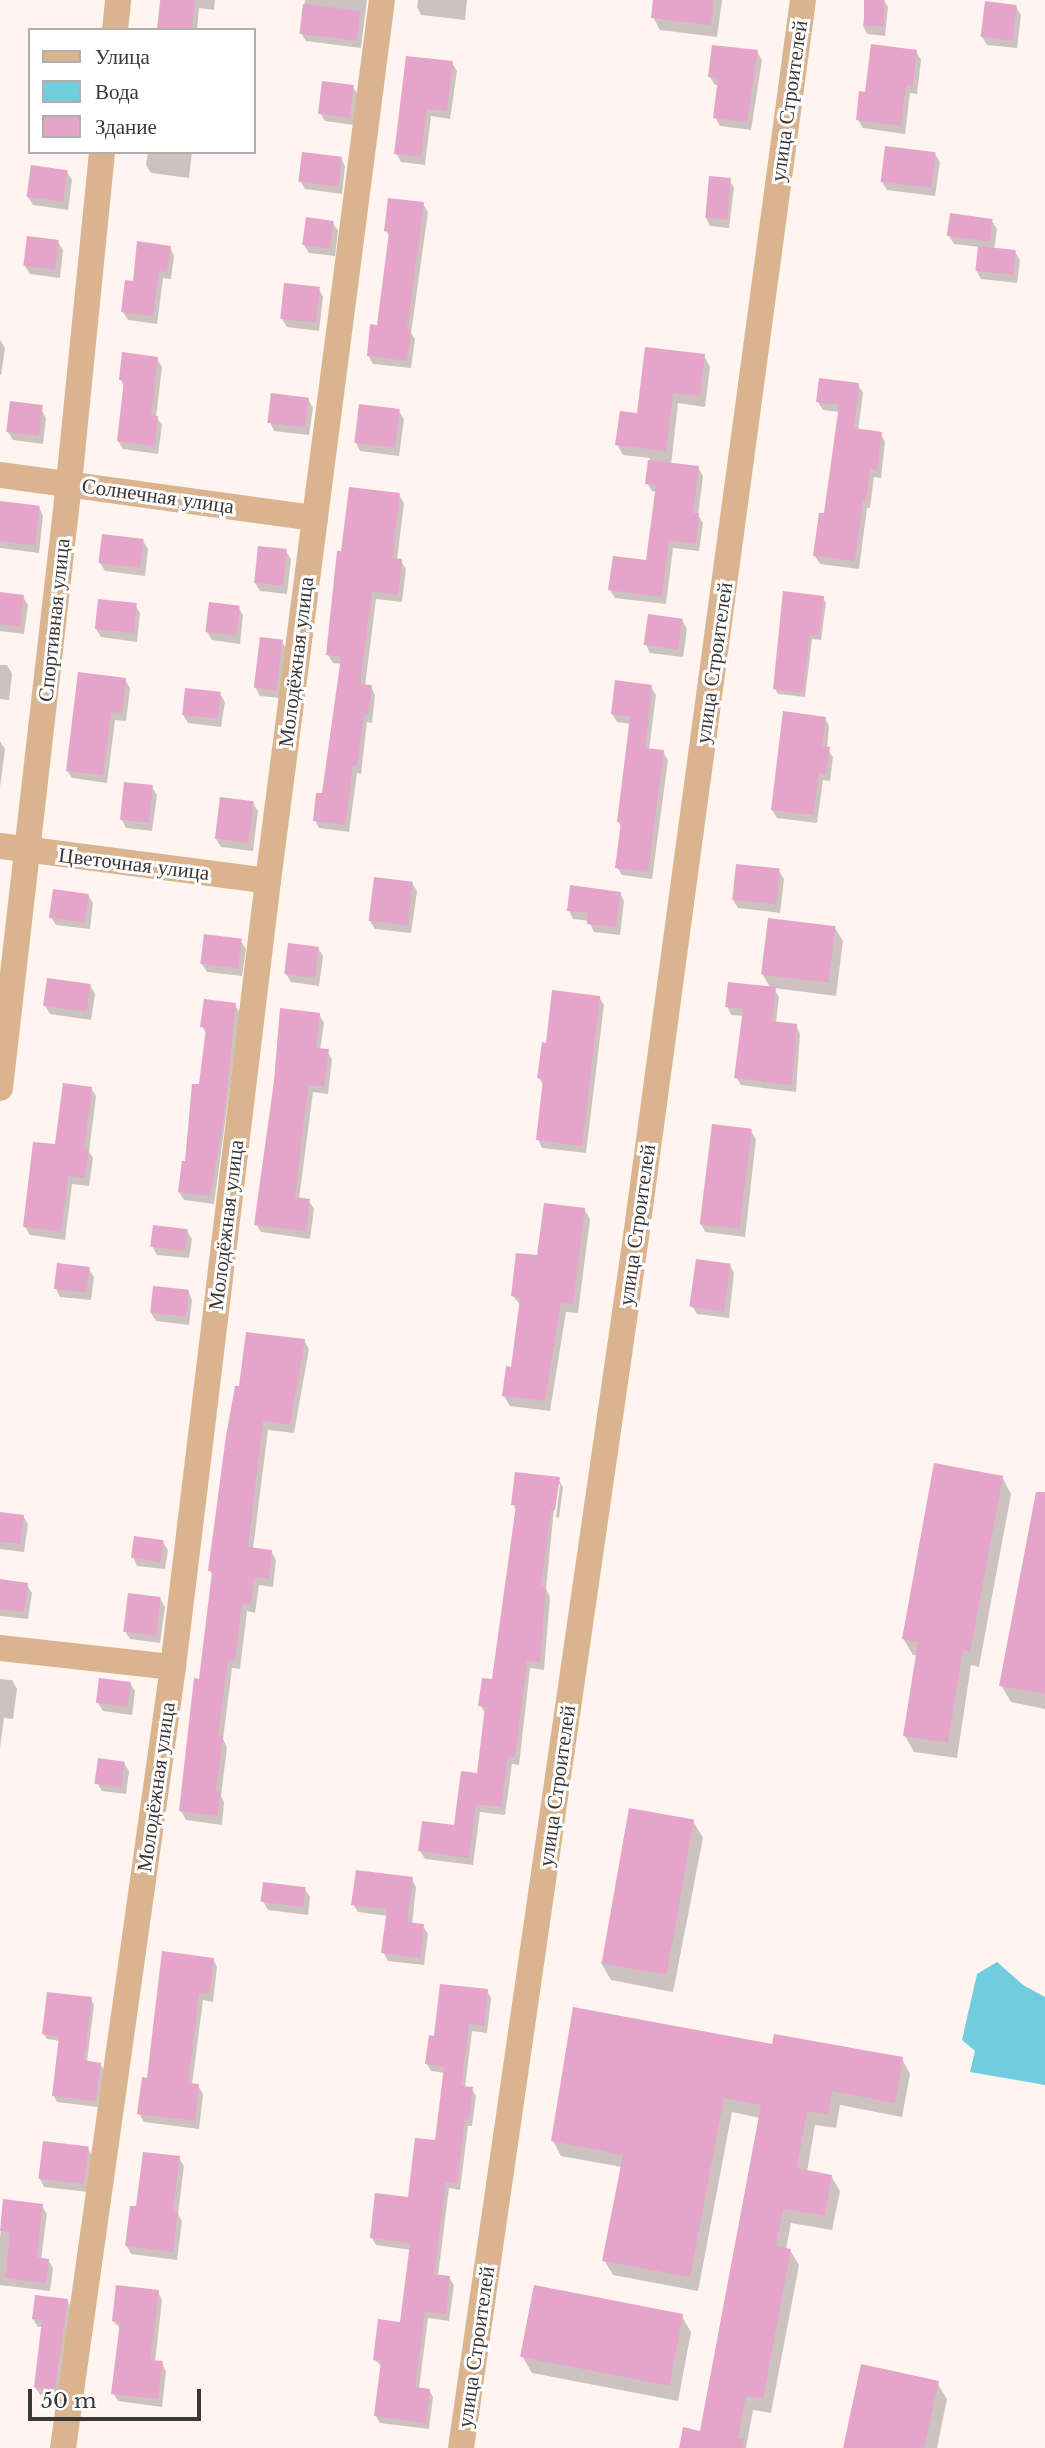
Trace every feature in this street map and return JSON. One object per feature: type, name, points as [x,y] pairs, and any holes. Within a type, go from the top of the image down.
[{"type":"street","points":[[115,28],[118,0]]},
{"type":"street","name":"Молодёжная улица","points":[[63,2448],[173,1667],[268,881],[382,0]]},
{"type":"street","name":"улица Строителей","points":[[461,2448],[635,1244],[803,0]]},
{"type":"street","name":"Спортивная улица","points":[[0,1088],[69,483],[102,154]]},
{"type":"street","name":"Солнечная улица","points":[[0,475],[315,518]]},
{"type":"street","name":"Цветочная улица","points":[[0,846],[268,881]]},
{"type":"street","points":[[0,1648],[173,1667]]},
{"type":"water","points":[[997,1962],[1023,1985],[1045,1997],[1045,2085],[970,2072],[975,2051],[962,2040],[977,1974]]},
{"type":"building","points":[[161,0],[195,0],[192,28],[157,28]]},
{"type":"building","points":[[653,0],[714,0],[711,25],[651,18]]},
{"type":"building","points":[[864,0],[884,0],[884,26],[864,26]]},
{"type":"building","points":[[985,1],[1017,5],[1012,41],[981,37]]},
{"type":"building","points":[[303,4],[361,11],[357,41],[299,34]]},
{"type":"building","points":[[871,44],[917,50],[913,86],[906,85],[901,126],[856,120],[859,91],[865,92]]},
{"type":"building","points":[[712,45],[758,50],[747,122],[713,118],[718,78],[708,77]]},
{"type":"building","points":[[406,56],[453,61],[447,111],[427,109],[421,157],[394,154]]},
{"type":"building","points":[[322,81],[354,85],[350,118],[318,114]]},
{"type":"building","points":[[885,146],[936,152],[931,188],[881,182]]},
{"type":"building","points":[[302,152],[342,157],[338,187],[298,182]]},
{"type":"building","points":[[31,165],[68,170],[63,202],[27,197]]},
{"type":"building","points":[[709,176],[731,178],[727,220],[705,218]]},
{"type":"building","points":[[388,198],[424,202],[407,329],[411,330],[407,361],[367,356],[370,324],[377,325],[389,232],[384,231]]},
{"type":"building","points":[[950,213],[993,219],[989,242],[947,236]]},
{"type":"building","points":[[306,217],[334,221],[330,249],[302,245]]},
{"type":"building","points":[[27,236],[59,240],[55,270],[23,266]]},
{"type":"building","points":[[137,241],[171,246],[167,272],[159,271],[153,316],[121,312],[125,280],[133,281]]},
{"type":"building","points":[[978,246],[1016,250],[1013,275],[975,271]]},
{"type":"building","points":[[284,283],[320,287],[316,323],[280,319]]},
{"type":"building","points":[[645,347],[705,354],[700,396],[673,393],[666,451],[615,445],[620,411],[637,413]]},
{"type":"building","points":[[122,352],[158,357],[151,415],[158,416],[154,446],[117,441],[124,380],[119,380]]},
{"type":"building","points":[[819,378],[859,383],[854,428],[882,432],[877,470],[870,469],[866,501],[863,500],[855,561],[813,556],[819,513],[824,513],[839,405],[816,402]]},
{"type":"building","points":[[271,393],[309,398],[305,427],[267,423]]},
{"type":"building","points":[[10,401],[43,405],[39,436],[6,432]]},
{"type":"building","points":[[359,404],[400,409],[395,448],[354,443]]},
{"type":"building","points":[[648,460],[699,466],[693,513],[699,513],[696,544],[669,540],[662,597],[608,590],[613,556],[646,560],[656,485],[645,484]]},
{"type":"building","points":[[349,487],[400,493],[392,558],[402,559],[398,595],[372,591],[360,684],[372,685],[368,715],[364,715],[357,766],[353,766],[345,825],[313,821],[316,793],[322,793],[341,657],[326,655],[337,551],[341,551]]},
{"type":"building","points":[[0,501],[40,506],[35,546],[0,541]]},
{"type":"building","points":[[102,534],[144,539],[140,568],[98,563]]},
{"type":"building","points":[[258,546],[287,549],[283,586],[254,583]]},
{"type":"building","points":[[783,591],[824,596],[819,635],[810,634],[803,693],[773,689]]},
{"type":"building","points":[[0,592],[24,595],[20,627],[0,624]]},
{"type":"building","points":[[98,599],[137,603],[134,633],[95,629]]},
{"type":"building","points":[[209,602],[240,606],[236,636],[205,632]]},
{"type":"building","points":[[648,614],[683,619],[678,650],[644,645]]},
{"type":"building","points":[[260,637],[283,640],[277,690],[254,688]]},
{"type":"building","points":[[78,672],[126,678],[122,713],[111,712],[103,775],[66,771]]},
{"type":"building","points":[[615,680],[652,685],[645,748],[664,750],[648,872],[615,868],[621,822],[617,822],[630,717],[611,714]]},
{"type":"building","points":[[185,688],[221,692],[218,719],[182,715]]},
{"type":"building","points":[[783,711],[826,717],[822,746],[830,747],[826,774],[819,773],[813,815],[771,810]]},
{"type":"building","points":[[124,782],[153,785],[149,823],[120,820]]},
{"type":"building","points":[[220,797],[254,801],[249,843],[215,839]]},
{"type":"building","points":[[736,864],[780,869],[776,904],[732,900]]},
{"type":"building","points":[[374,877],[413,882],[407,925],[369,921]]},
{"type":"building","points":[[570,885],[621,892],[616,927],[587,924],[588,913],[567,911]]},
{"type":"building","points":[[53,889],[89,894],[85,923],[49,918]]},
{"type":"building","points":[[768,918],[835,926],[829,983],[761,975]]},
{"type":"building","points":[[204,934],[242,939],[238,968],[200,964]]},
{"type":"building","points":[[288,943],[319,947],[315,978],[284,974]]},
{"type":"building","points":[[47,978],[91,984],[87,1012],[43,1006]]},
{"type":"building","points":[[728,982],[776,987],[772,1021],[797,1024],[792,1085],[734,1078],[743,1009],[725,1007]]},
{"type":"building","points":[[552,990],[600,996],[582,1146],[536,1140],[543,1079],[537,1078],[542,1042],[546,1043]]},
{"type":"building","points":[[204,999],[236,1003],[224,1117],[210,1196],[178,1192],[182,1161],[185,1161],[192,1084],[199,1084],[206,1028],[200,1027]]},
{"type":"building","points":[[280,1008],[320,1013],[316,1048],[329,1049],[324,1087],[309,1085],[304,1120],[295,1197],[310,1199],[306,1231],[254,1225],[274,1081]]},
{"type":"building","points":[[63,1083],[92,1087],[84,1148],[89,1149],[85,1178],[68,1176],[61,1232],[23,1227],[33,1142],[55,1144]]},
{"type":"building","points":[[712,1124],[752,1129],[739,1229],[700,1224]]},
{"type":"building","points":[[544,1203],[585,1208],[573,1304],[561,1303],[545,1401],[502,1396],[506,1366],[511,1367],[520,1298],[511,1296],[516,1253],[537,1255]]},
{"type":"building","points":[[153,1225],[188,1229],[185,1251],[150,1247]]},
{"type":"building","points":[[696,1259],[731,1264],[724,1311],[689,1307]]},
{"type":"building","points":[[57,1263],[90,1267],[87,1293],[54,1289]]},
{"type":"building","points":[[153,1286],[189,1290],[186,1317],[150,1313]]},
{"type":"building","points":[[246,1332],[305,1339],[290,1425],[263,1421],[248,1547],[272,1550],[269,1579],[254,1577],[251,1604],[242,1603],[235,1661],[228,1660],[218,1736],[223,1736],[216,1791],[220,1791],[217,1816],[179,1811],[194,1678],[199,1679],[212,1572],[208,1571],[226,1436],[235,1386],[239,1386]]},
{"type":"building","points":[[934,1463],[1003,1476],[970,1652],[963,1650],[948,1743],[903,1736],[918,1642],[902,1639]]},
{"type":"building","points":[[515,1472],[560,1477],[555,1510],[551,1510],[541,1586],[546,1587],[540,1663],[527,1661],[515,1757],[508,1756],[501,1807],[476,1804],[469,1858],[418,1851],[422,1821],[454,1825],[461,1771],[477,1773],[485,1707],[478,1706],[482,1678],[492,1679],[516,1505],[511,1505]]},
{"type":"building","points":[[1036,1492],[1045,1492],[1045,1694],[999,1686]]},
{"type":"building","points":[[0,1512],[24,1515],[20,1544],[0,1542]]},
{"type":"building","points":[[134,1536],[164,1540],[161,1562],[131,1558]]},
{"type":"building","points":[[0,1579],[28,1583],[24,1612],[0,1609]]},
{"type":"building","points":[[128,1593],[161,1597],[156,1636],[123,1632]]},
{"type":"building","points":[[99,1678],[131,1682],[128,1707],[96,1703]]},
{"type":"building","points":[[98,1758],[125,1762],[121,1788],[94,1784]]},
{"type":"building","points":[[629,1808],[694,1819],[667,1975],[602,1964]]},
{"type":"building","points":[[356,1870],[413,1877],[407,1922],[424,1924],[420,1958],[381,1953],[387,1909],[351,1905]]},
{"type":"building","points":[[263,1882],[306,1887],[303,1907],[261,1902]]},
{"type":"building","points":[[162,1951],[214,1958],[209,1994],[199,1993],[188,2083],[199,2084],[195,2121],[137,2114],[142,2077],[147,2078]]},
{"type":"building","points":[[440,1984],[488,1989],[484,2026],[469,2024],[461,2086],[473,2087],[469,2120],[465,2119],[457,2183],[446,2182],[434,2274],[450,2276],[446,2314],[425,2312],[415,2387],[430,2389],[426,2423],[374,2416],[381,2361],[373,2360],[378,2319],[400,2322],[410,2243],[370,2238],[375,2193],[408,2197],[415,2138],[435,2140],[444,2067],[425,2064],[429,2035],[434,2036]]},
{"type":"building","points":[[47,1992],[92,1997],[84,2060],[101,2063],[96,2101],[52,2096],[59,2036],[42,2034]]},
{"type":"building","points":[[573,2007],[772,2044],[774,2034],[903,2057],[895,2103],[832,2091],[828,2114],[807,2111],[797,2168],[832,2175],[825,2216],[783,2209],[776,2246],[791,2249],[763,2399],[746,2396],[738,2438],[744,2439],[743,2448],[679,2448],[683,2427],[700,2431],[761,2105],[724,2098],[690,2277],[602,2261],[623,2155],[551,2141]]},
{"type":"building","points":[[43,2141],[89,2147],[84,2184],[38,2179]]},
{"type":"building","points":[[143,2152],[180,2156],[173,2211],[178,2211],[173,2252],[125,2246],[130,2206],[136,2206]]},
{"type":"building","points":[[3,2199],[43,2204],[37,2257],[49,2259],[46,2283],[5,2278],[10,2232],[0,2231]]},
{"type":"building","points":[[116,2285],[159,2290],[150,2360],[163,2361],[158,2399],[111,2394],[120,2322],[112,2321]]},
{"type":"building","points":[[534,2285],[683,2314],[669,2386],[520,2357]]},
{"type":"building","points":[[35,2295],[68,2299],[55,2390],[34,2387],[42,2320],[32,2319]]},
{"type":"building","points":[[861,2364],[939,2381],[924,2448],[843,2448]]}]
